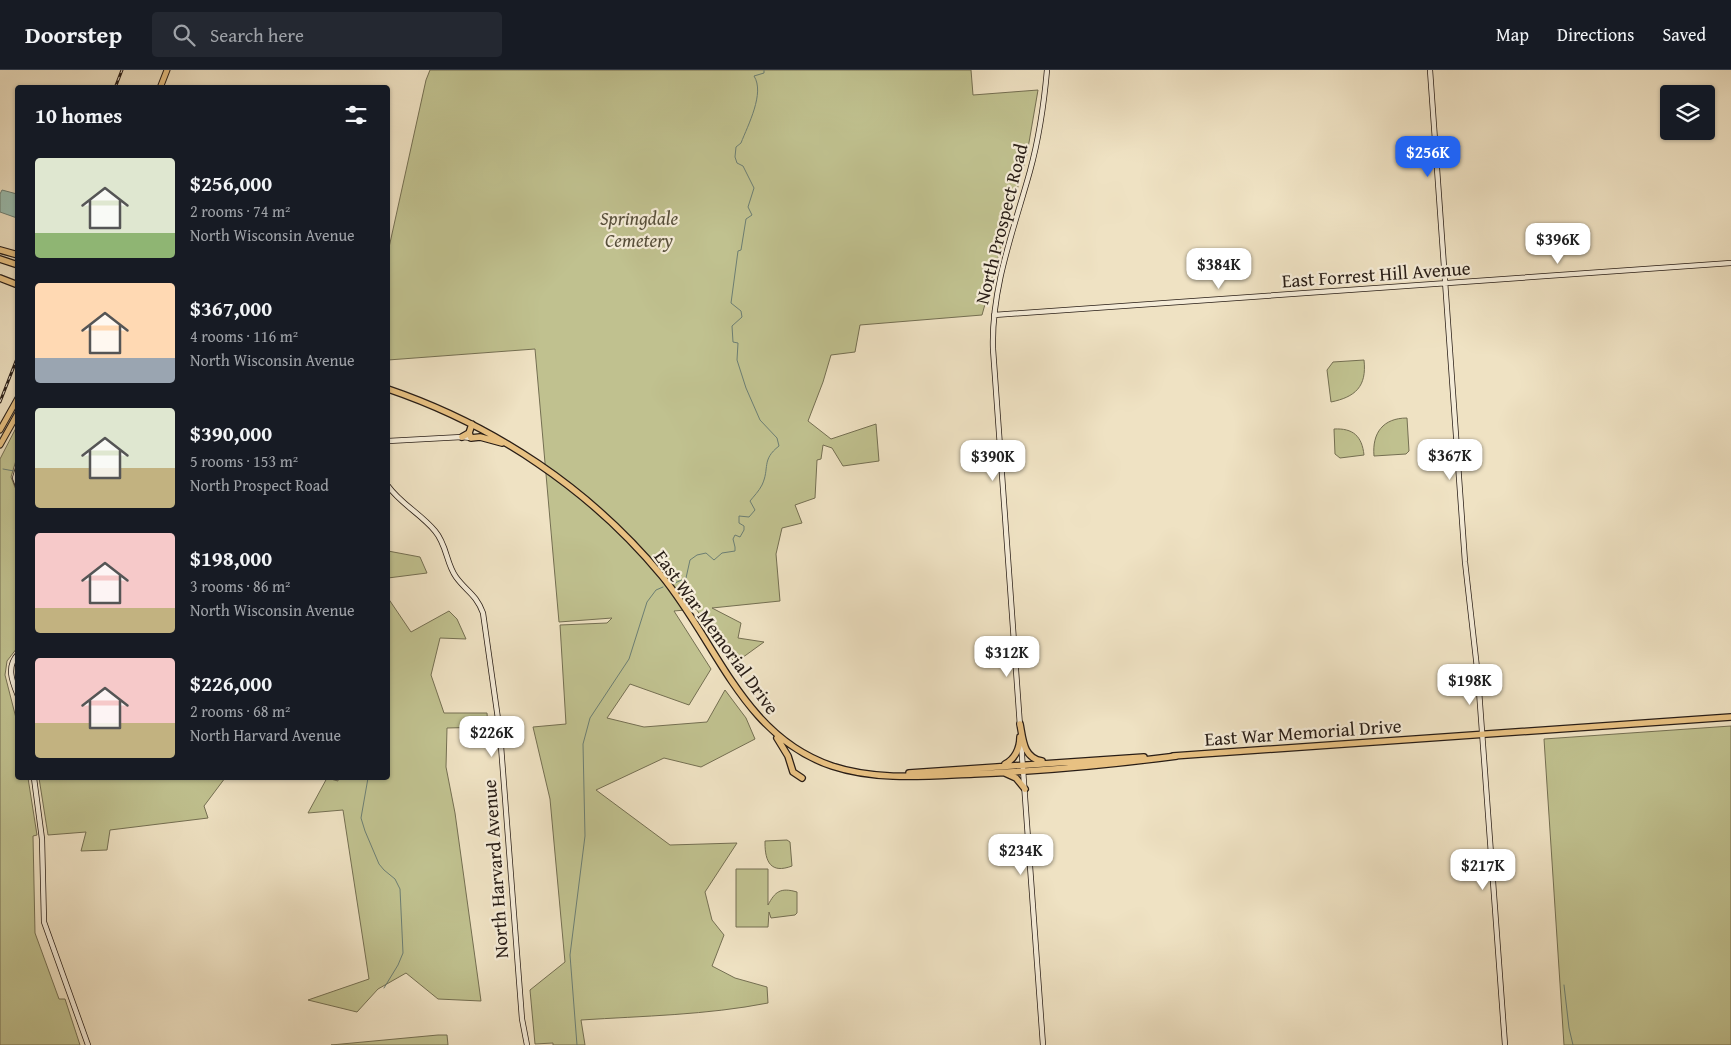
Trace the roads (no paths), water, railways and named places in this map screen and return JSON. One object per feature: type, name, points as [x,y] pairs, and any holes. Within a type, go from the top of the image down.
[{"type":"highway","points":[[0,250],[15,253]]},
{"type":"highway","points":[[0,259],[15,264]]},
{"type":"highway","points":[[0,278],[15,283]]},
{"type":"highway","name":"East War Memorial Drive","points":[[390,390],[434,406],[472,424],[524,454],[586,500],[652,564],[694,620],[747,704],[769,729],[793,748],[821,762],[852,772],[917,776],[1093,766],[1177,756]]},
{"type":"highway","points":[[470,436],[472,424]]},
{"type":"highway","points":[[462,437],[470,436],[490,439],[524,454]]},
{"type":"highway","name":"East War Memorial Drive","points":[[882,775],[1731,717]]},
{"type":"highway","points":[[1020,724],[1025,750],[1033,758],[1042,761],[1074,761]]},
{"type":"highway","points":[[769,729],[787,753],[794,772],[802,778]]},
{"type":"highway","points":[[995,766],[1005,764],[1013,758],[1019,747],[1020,732]]},
{"type":"highway","points":[[1003,772],[1016,778],[1024,789]]},
{"type":"main road","points":[[161,85],[167,70]]},
{"type":"main road","points":[[0,430],[15,403]]},
{"type":"main road","points":[[0,445],[15,418]]},
{"type":"street","name":"North Prospect Road","points":[[1043,1045],[993,349],[994,315],[998,287],[1036,145],[1047,70]]},
{"type":"street","points":[[1430,70],[1465,562],[1474,634],[1505,1045]]},
{"type":"street","name":"East Forrest Hill Avenue","points":[[994,315],[1731,263]]},
{"type":"street","points":[[390,441],[462,437]]},
{"type":"street","name":"North Harvard Avenue","points":[[390,488],[436,532],[445,548],[455,575],[475,596],[483,613],[500,733],[522,1019],[527,1045]]},
{"type":"street","points":[[15,657],[10,670],[15,686]]},
{"type":"street","points":[[34,780],[42,839],[44,922],[88,1045]]},
{"type":"water","points":[[2,190],[15,193],[15,217],[0,212],[0,194]]},
{"type":"waterway","points":[[675,583],[686,578],[690,560],[697,555],[706,553],[714,560],[722,553],[735,551],[733,539],[735,535],[740,537],[744,530],[744,526],[739,523],[739,516],[749,517],[755,510],[750,501],[762,485],[770,456],[779,446],[777,438],[760,420],[746,388],[737,360],[738,343],[733,342],[732,326],[742,317],[741,311],[731,303],[738,251],[741,250],[746,219],[752,215],[748,207],[754,188],[743,166],[737,163],[735,157],[736,147],[741,143],[757,100],[758,91],[754,76],[764,73],[764,70]]},
{"type":"waterway","points":[[3,469],[14,471]]},
{"type":"waterway","points":[[577,1045],[570,955],[585,836],[583,744],[590,718],[629,659],[647,602],[656,590],[663,587]]},
{"type":"waterway","points":[[368,780],[361,818],[379,864],[395,879],[400,889],[403,953],[384,988]]},
{"type":"waterway","points":[[1564,985],[1573,1045]]},
{"type":"railway","points":[[116,85],[122,70]]},
{"type":"railway","points":[[0,402],[15,364]]},
{"type":"park label","name":"Springdale Cemetery","points":[[639,229]]}]
